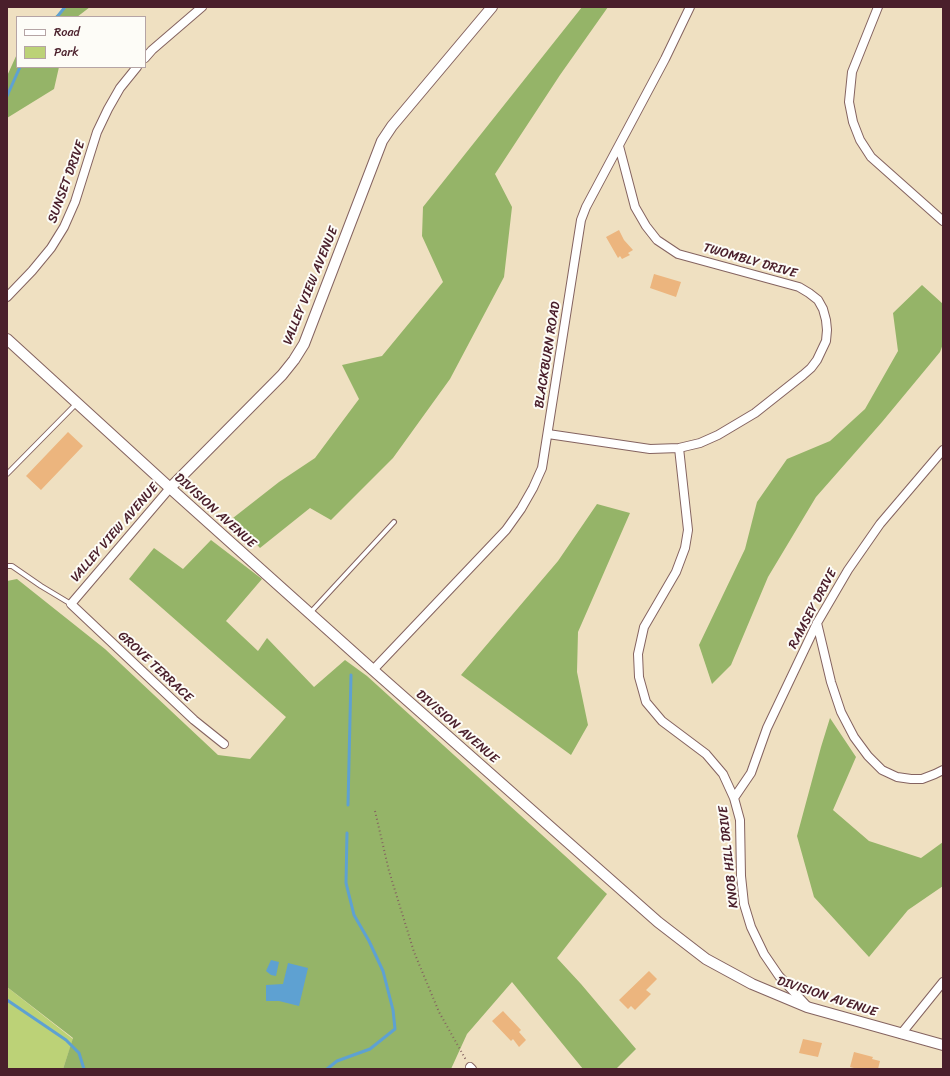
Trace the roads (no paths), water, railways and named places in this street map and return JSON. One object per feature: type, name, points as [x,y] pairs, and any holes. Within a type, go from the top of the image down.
[{"type":"street","points":[[146,57],[202,7]]},
{"type":"street","name":"VALLEY VIEW AVENUE","points":[[71,604],[170,488],[282,375],[294,360],[304,344],[382,141],[392,126],[492,7]]},
{"type":"street","name":"BLACKBURN ROAD","points":[[373,670],[506,530],[521,509],[533,488],[542,468],[581,220],[586,207],[690,7]]},
{"type":"street","points":[[878,7],[852,72],[849,97],[852,122],[860,140],[871,157],[943,221]]},
{"type":"street","name":"SUNSET DRIVE","points":[[7,297],[52,248],[64,227],[75,202],[98,132],[108,109],[120,88],[136,68]]},
{"type":"street","name":"TWOMBLY DRIVE","points":[[548,434],[650,449],[679,448],[700,443],[736,426],[755,413],[811,368],[817,360],[826,341],[827,330],[823,309],[818,300],[809,293],[798,287],[678,254],[657,240],[646,226],[636,207],[619,146]]},
{"type":"street","name":"DIVISION AVENUE","points":[[7,338],[170,488],[373,670],[658,922],[706,959],[752,984],[807,1007],[943,1045]]},
{"type":"street","name":"KNOB HILL DRIVE","points":[[679,448],[688,530],[685,548],[676,572],[644,627],[638,654],[639,677],[646,702],[662,721],[706,754],[723,774],[734,798],[740,820],[740,876],[744,904],[751,928],[764,954],[779,976],[807,1007]]},
{"type":"street","name":"RAMSEY DRIVE","points":[[734,798],[751,773],[767,728],[817,623],[848,570],[880,524],[943,450]]},
{"type":"street","name":"GROVE TERRACE","points":[[71,604],[194,720],[224,744]]},
{"type":"street","points":[[817,623],[831,682],[841,712],[854,737],[868,756],[882,770],[910,779],[922,779],[943,770]]},
{"type":"street","points":[[900,1034],[943,982]]},
{"type":"lane","points":[[7,474],[77,403]]},
{"type":"lane","points":[[310,614],[394,522]]},
{"type":"lane","points":[[7,566],[12,566],[71,604]]},
{"type":"water","points":[[271,960],[279,962],[276,976],[271,975],[266,971]]},
{"type":"water","points":[[288,963],[308,968],[299,1006],[279,1001],[266,1001],[266,985],[283,984]]},
{"type":"waterway","points":[[58,16],[65,7]]},
{"type":"waterway","points":[[7,96],[20,68]]},
{"type":"waterway","points":[[348,805],[351,675]]},
{"type":"waterway","points":[[327,1069],[337,1061],[370,1049],[395,1029],[393,1010],[383,971],[369,941],[354,915],[346,883],[347,833]]},
{"type":"waterway","points":[[7,1000],[66,1040],[79,1053],[84,1069]]}]
